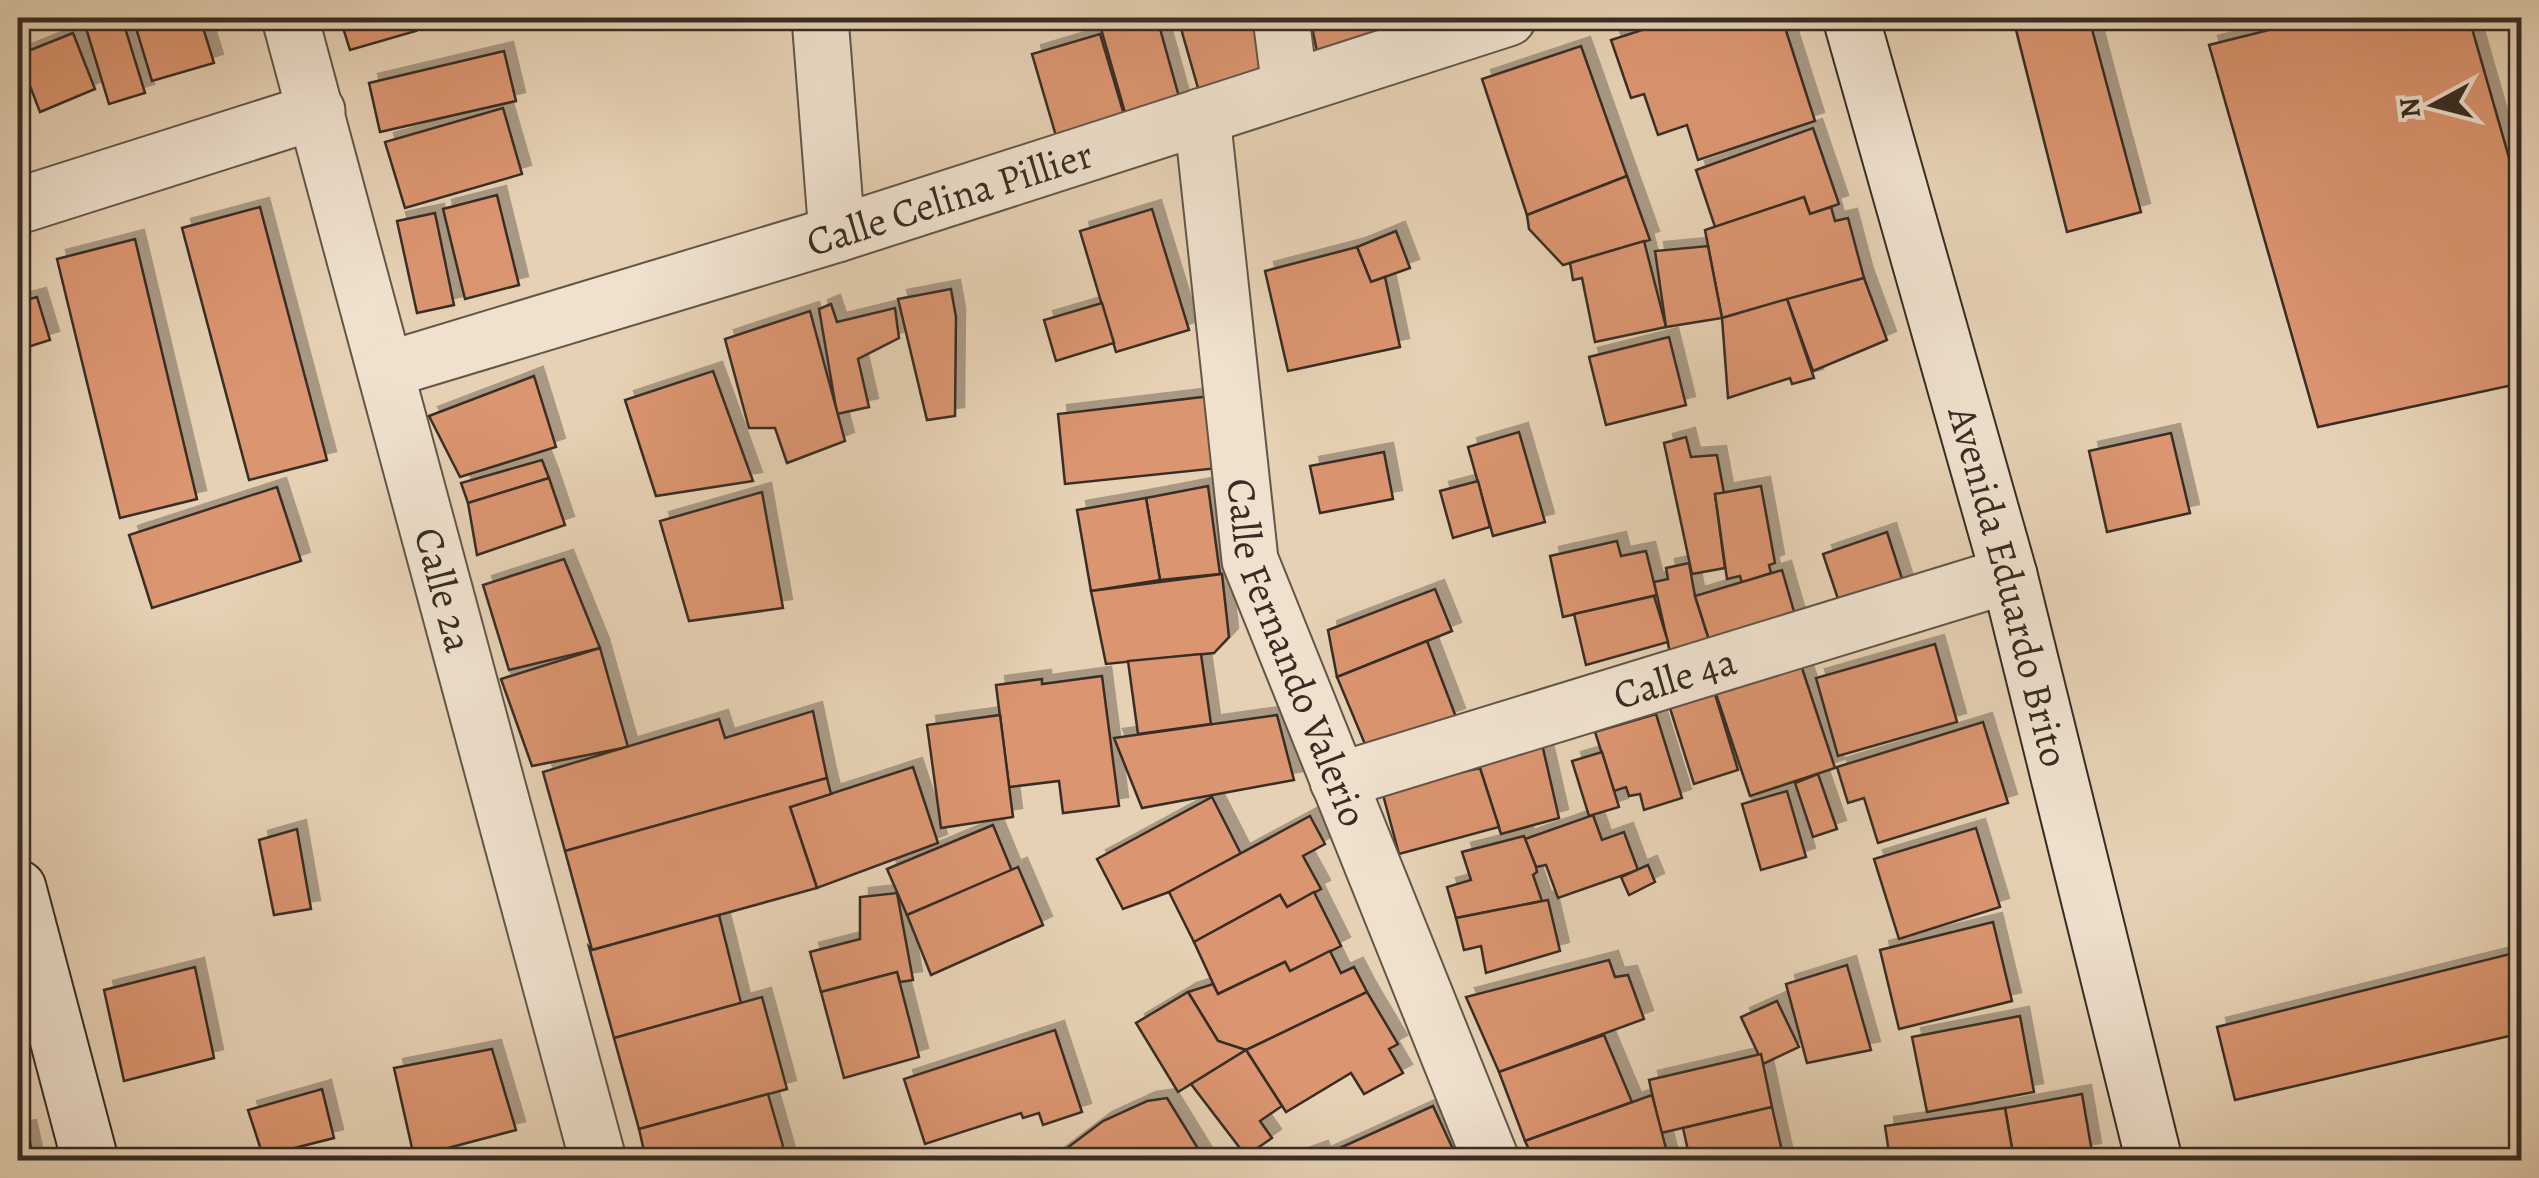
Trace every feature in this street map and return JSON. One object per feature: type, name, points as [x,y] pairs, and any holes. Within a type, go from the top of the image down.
[{"type":"street","name":"Calle 2a","points":[[290,18],[598,1160]]},
{"type":"street","points":[[820,18],[837,234]]},
{"type":"street","points":[[1281,18],[1290,88]]},
{"type":"street","name":"Calle Celina Pillier","points":[[387,370],[837,234],[1508,18]]},
{"type":"street","name":"Avenida Eduardo Brito","points":[[1851,18],[2010,575],[2154,1160]]},
{"type":"street","points":[[18,206],[317,111]]},
{"type":"street","name":"Calle Fernando Valerio","points":[[1202,116],[1250,560],[1491,1160]]},
{"type":"street","name":"Calle 4a","points":[[1338,780],[2010,575]]},
{"type":"street","points":[[18,888],[90,1160]]},
{"type":"building","points":[[83,18],[122,18],[145,93],[109,104]]},
{"type":"building","points":[[133,18],[200,18],[214,63],[152,81]]},
{"type":"building","points":[[340,18],[412,18],[416,31],[350,50]]},
{"type":"building","points":[[1098,18],[1157,18],[1181,104],[1128,123]]},
{"type":"building","points":[[1178,18],[1271,18],[1280,71],[1200,95]]},
{"type":"building","points":[[1310,18],[1384,18],[1390,37],[1318,56]]},
{"type":"building","points":[[1384,18],[1467,18],[1390,37]]},
{"type":"building","points":[[1679,18],[1782,18],[1815,121],[1698,160],[1687,125],[1658,135],[1644,94],[1631,98],[1611,40]]},
{"type":"building","points":[[2013,18],[2089,18],[2141,212],[2067,232]]},
{"type":"building","points":[[2317,18],[2469,18],[2522,203],[2522,383],[2318,427],[2209,45]]},
{"type":"building","points":[[73,33],[95,89],[40,112],[18,55]]},
{"type":"building","points":[[1100,34],[1125,118],[1056,136],[1032,54]]},
{"type":"building","points":[[1581,46],[1627,176],[1527,215],[1482,79]]},
{"type":"building","points":[[504,51],[516,101],[380,132],[369,83]]},
{"type":"building","points":[[503,108],[522,174],[405,208],[385,142]]},
{"type":"building","points":[[1813,128],[1839,204],[1810,214],[1804,197],[1715,227],[1696,170]]},
{"type":"building","points":[[1627,176],[1650,240],[1563,265],[1529,229],[1527,215]]},
{"type":"building","points":[[497,195],[519,285],[465,299],[443,209]]},
{"type":"building","points":[[1804,197],[1810,214],[1831,207],[1835,221],[1848,218],[1864,278],[1722,318],[1705,230]]},
{"type":"building","points":[[260,207],[327,460],[249,480],[182,228]]},
{"type":"building","points":[[1152,209],[1189,330],[1116,352],[1080,231]]},
{"type":"building","points":[[435,213],[454,305],[417,313],[397,221]]},
{"type":"building","points":[[1396,231],[1410,268],[1371,282],[1357,247]]},
{"type":"building","points":[[135,239],[197,499],[120,518],[57,259]]},
{"type":"building","points":[[1644,241],[1666,327],[1595,342],[1582,278],[1573,280],[1570,263]]},
{"type":"building","points":[[1708,246],[1722,318],[1666,327],[1655,251]]},
{"type":"building","points":[[1357,247],[1371,282],[1385,277],[1400,347],[1288,371],[1265,271]]},
{"type":"building","points":[[1864,278],[1887,340],[1813,371],[1787,299]]},
{"type":"building","points":[[951,289],[956,317],[955,416],[927,420],[898,299]]},
{"type":"building","points":[[37,297],[50,340],[18,350],[18,302]]},
{"type":"building","points":[[1787,299],[1814,378],[1792,384],[1790,378],[1728,398],[1722,318]]},
{"type":"building","points":[[1102,303],[1114,343],[1056,361],[1044,320]]},
{"type":"building","points":[[831,304],[837,322],[895,308],[899,338],[858,359],[869,407],[837,414],[819,309]]},
{"type":"building","points":[[810,311],[845,441],[787,463],[775,428],[749,428],[725,339]]},
{"type":"building","points":[[1669,337],[1686,405],[1606,425],[1589,357]]},
{"type":"building","points":[[713,371],[753,481],[656,496],[625,400]]},
{"type":"building","points":[[534,376],[556,447],[460,477],[429,416]]},
{"type":"building","points":[[1211,396],[1219,468],[1065,484],[1058,414]]},
{"type":"building","points":[[1519,432],[1545,522],[1493,536],[1468,447]]},
{"type":"building","points":[[2171,433],[2190,513],[2107,532],[2089,451]]},
{"type":"building","points":[[1686,437],[1691,457],[1717,455],[1724,493],[1715,494],[1725,568],[1692,574],[1664,443]]},
{"type":"building","points":[[1384,452],[1393,499],[1320,513],[1310,466]]},
{"type":"building","points":[[542,460],[549,478],[468,503],[461,483]]},
{"type":"building","points":[[549,478],[565,525],[477,555],[468,503]]},
{"type":"building","points":[[1478,481],[1490,527],[1453,538],[1440,491]]},
{"type":"building","points":[[1208,486],[1220,574],[1160,580],[1146,498]]},
{"type":"building","points":[[1761,486],[1775,563],[1769,565],[1771,573],[1742,583],[1740,576],[1727,579],[1715,494]]},
{"type":"building","points":[[277,487],[301,561],[152,608],[129,535]]},
{"type":"building","points":[[762,492],[783,608],[689,621],[660,521]]},
{"type":"building","points":[[1146,498],[1160,580],[1091,591],[1077,510]]},
{"type":"building","points":[[1887,532],[1905,588],[1842,611],[1823,554]]},
{"type":"building","points":[[1617,541],[1621,556],[1646,551],[1657,595],[1563,617],[1550,556]]},
{"type":"building","points":[[564,559],[600,648],[509,670],[483,585]]},
{"type":"building","points":[[1689,563],[1711,646],[1671,657],[1654,582],[1668,579],[1666,568]]},
{"type":"building","points":[[1782,570],[1797,622],[1711,646],[1695,596]]},
{"type":"building","points":[[1222,574],[1229,637],[1214,653],[1106,664],[1091,591]]},
{"type":"building","points":[[1435,589],[1452,631],[1337,677],[1328,630]]},
{"type":"building","points":[[1654,596],[1668,642],[1586,665],[1574,614]]},
{"type":"building","points":[[1427,641],[1456,717],[1367,749],[1337,677]]},
{"type":"building","points":[[1935,644],[1957,722],[1838,756],[1816,678]]},
{"type":"building","points":[[600,648],[628,747],[532,766],[501,679]]},
{"type":"building","points":[[1201,654],[1211,724],[1138,734],[1128,661]]},
{"type":"building","points":[[1800,662],[1835,768],[1750,796],[1715,691]]},
{"type":"building","points":[[1102,676],[1119,806],[1063,813],[1059,781],[1009,787],[996,685]]},
{"type":"building","points":[[1714,691],[1738,770],[1694,784],[1669,705]]},
{"type":"building","points":[[813,711],[827,778],[565,851],[543,772],[719,719],[725,738]]},
{"type":"building","points":[[1656,714],[1682,798],[1644,810],[1640,794],[1629,796],[1626,787],[1614,791],[1595,732]]},
{"type":"building","points":[[1000,715],[1013,817],[941,828],[927,725]]},
{"type":"building","points":[[1277,715],[1294,780],[1142,808],[1114,738]]},
{"type":"building","points":[[1983,722],[2008,803],[1878,843],[1864,798],[1848,803],[1837,767]]},
{"type":"building","points":[[1542,744],[1559,818],[1501,834],[1478,763]]},
{"type":"building","points":[[1602,752],[1619,807],[1589,816],[1572,761]]},
{"type":"building","points":[[913,767],[938,843],[817,888],[790,807]]},
{"type":"building","points":[[1480,768],[1499,827],[1399,854],[1382,791]]},
{"type":"building","points":[[1818,774],[1837,829],[1813,837],[1795,783]]},
{"type":"building","points":[[827,778],[831,794],[790,807],[817,888],[592,950],[565,851]]},
{"type":"building","points":[[1787,791],[1806,857],[1761,870],[1742,804]]},
{"type":"building","points":[[1212,797],[1241,854],[1169,892],[1123,909],[1097,859]]},
{"type":"building","points":[[1593,815],[1602,840],[1624,832],[1638,870],[1558,898],[1546,865],[1536,867],[1525,839]]},
{"type":"building","points":[[1310,816],[1325,844],[1303,856],[1321,889],[1287,907],[1280,895],[1194,942],[1169,892]]},
{"type":"building","points":[[993,825],[1012,871],[907,915],[887,869]]},
{"type":"building","points":[[1976,828],[2000,907],[1899,939],[1874,859]]},
{"type":"building","points":[[297,829],[311,909],[274,915],[259,840]]},
{"type":"building","points":[[1524,836],[1536,867],[1533,875],[1542,901],[1456,918],[1447,887],[1471,880],[1462,852]]},
{"type":"building","points":[[1648,865],[1655,882],[1629,895],[1621,877]]},
{"type":"building","points":[[1018,867],[1043,925],[931,975],[907,915]]},
{"type":"building","points":[[1314,892],[1341,946],[1290,971],[1285,962],[1218,994],[1194,942],[1280,895],[1287,907]]},
{"type":"building","points":[[897,893],[913,980],[900,982],[897,972],[821,992],[810,952],[860,939],[860,897]]},
{"type":"building","points":[[1548,900],[1560,951],[1486,973],[1481,946],[1464,950],[1456,918]]},
{"type":"building","points":[[719,915],[741,1003],[614,1038],[589,947],[592,950]]},
{"type":"building","points":[[1993,922],[2012,1001],[1899,1029],[1880,950]]},
{"type":"building","points":[[1330,951],[1341,973],[1354,967],[1367,992],[1246,1050],[1218,1041],[1188,992],[1213,984],[1218,994],[1285,962],[1290,971]]},
{"type":"building","points":[[2522,951],[2522,1033],[2235,1100],[2217,1027]]},
{"type":"building","points":[[1609,960],[1615,977],[1628,975],[1644,1019],[1499,1072],[1466,997]]},
{"type":"building","points":[[1847,965],[1871,1050],[1807,1063],[1786,984]]},
{"type":"building","points":[[195,967],[214,1058],[124,1081],[104,990]]},
{"type":"building","points":[[897,972],[919,1057],[844,1078],[821,992]]},
{"type":"building","points":[[1188,992],[1218,1041],[1246,1050],[1178,1092],[1136,1023]]},
{"type":"building","points":[[1367,992],[1398,1044],[1389,1049],[1403,1073],[1364,1094],[1351,1073],[1286,1112],[1246,1050]]},
{"type":"building","points":[[762,997],[787,1089],[639,1129],[614,1038]]},
{"type":"building","points":[[1777,1001],[1799,1047],[1763,1064],[1741,1017]]},
{"type":"building","points":[[2020,1016],[2034,1092],[1927,1112],[1912,1037]]},
{"type":"building","points":[[1055,1030],[1082,1112],[1043,1125],[1039,1113],[1023,1118],[1021,1113],[925,1144],[904,1079]]},
{"type":"building","points":[[1604,1035],[1632,1102],[1525,1141],[1499,1072]]},
{"type":"building","points":[[492,1049],[516,1130],[414,1157],[394,1068]]},
{"type":"building","points":[[1246,1050],[1282,1106],[1260,1121],[1272,1138],[1246,1156],[1191,1084]]},
{"type":"building","points":[[1761,1054],[1772,1107],[1661,1133],[1649,1080]]},
{"type":"building","points":[[322,1089],[334,1138],[263,1156],[248,1110]]},
{"type":"building","points":[[768,1094],[787,1160],[646,1160],[639,1129]]},
{"type":"building","points":[[2082,1094],[2092,1152],[2014,1160],[2005,1108]]},
{"type":"building","points":[[1652,1095],[1669,1160],[1534,1160],[1525,1141]]},
{"type":"building","points":[[1167,1098],[1205,1160],[1055,1160],[1103,1121],[1147,1101]]},
{"type":"building","points":[[1433,1106],[1458,1160],[1323,1160],[1322,1156]]},
{"type":"building","points":[[1772,1107],[1784,1160],[1702,1160],[1700,1153],[1689,1155],[1683,1128]]},
{"type":"building","points":[[2005,1108],[2014,1160],[1890,1160],[1885,1126]]},
{"type":"building","points":[[27,1129],[33,1156],[18,1160],[18,1131]]},
{"type":"building","points":[[1319,1150],[1323,1160],[1291,1160]]}]
